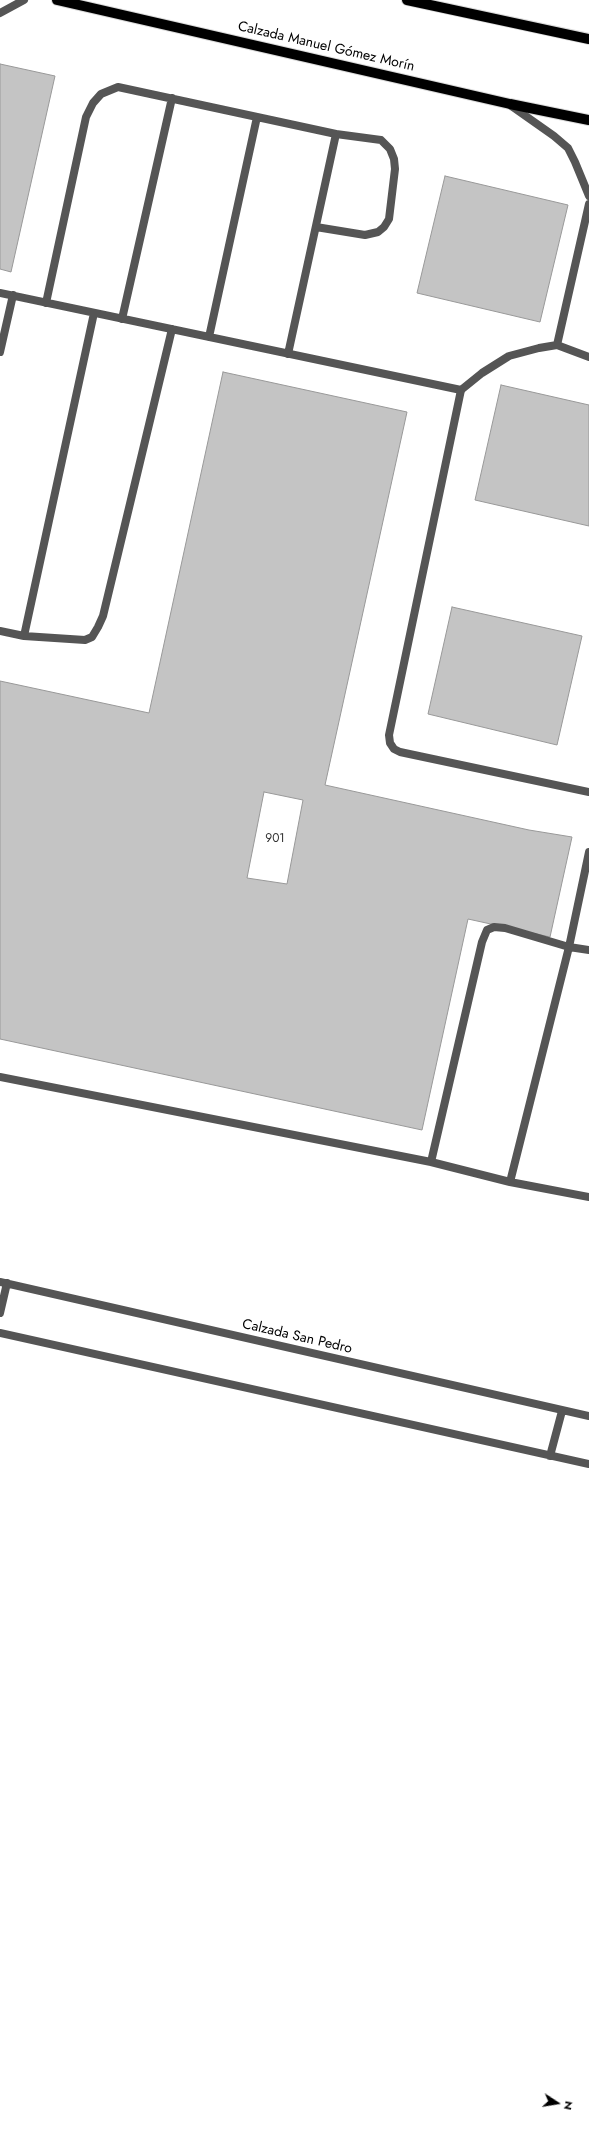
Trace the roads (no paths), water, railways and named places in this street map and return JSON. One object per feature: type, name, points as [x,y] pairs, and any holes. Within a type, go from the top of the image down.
[{"type":"main road","name":"Calzada Manuel Gómez Morín","points":[[57,0],[510,104],[589,120]]},
{"type":"main road","points":[[407,0],[589,40]]},
{"type":"street","points":[[0,13],[24,0]]},
{"type":"street","points":[[46,303],[86,117],[93,103],[102,94],[118,87],[336,134],[381,140],[390,149],[394,159],[395,170],[389,218],[378,232],[365,235],[316,227]]},
{"type":"street","points":[[122,319],[172,98]]},
{"type":"street","points":[[510,104],[568,148],[589,196]]},
{"type":"street","points":[[209,337],[257,117]]},
{"type":"street","points":[[288,354],[336,134]]},
{"type":"street","points":[[557,345],[589,204]]},
{"type":"street","points":[[0,293],[461,390]]},
{"type":"street","points":[[0,352],[13,295]]},
{"type":"street","points":[[24,636],[94,313]]},
{"type":"street","points":[[0,631],[24,636],[85,640],[92,637],[98,628],[103,616],[172,329]]},
{"type":"street","points":[[589,357],[557,345],[510,356],[482,373],[461,390],[389,735],[390,743],[394,749],[400,752],[589,792]]},
{"type":"street","points":[[510,1182],[569,947],[589,852]]},
{"type":"street","points":[[431,1162],[482,942],[487,930],[494,927],[505,928],[569,947],[589,950]]},
{"type":"street","points":[[0,1076],[431,1162],[510,1182],[589,1198]]},
{"type":"street","points":[[0,1313],[3,1283]]},
{"type":"street","name":"Calzada San Pedro","points":[[3,1283],[589,1416]]},
{"type":"street","points":[[0,1333],[589,1464]]},
{"type":"street","points":[[550,1456],[562,1411]]}]
